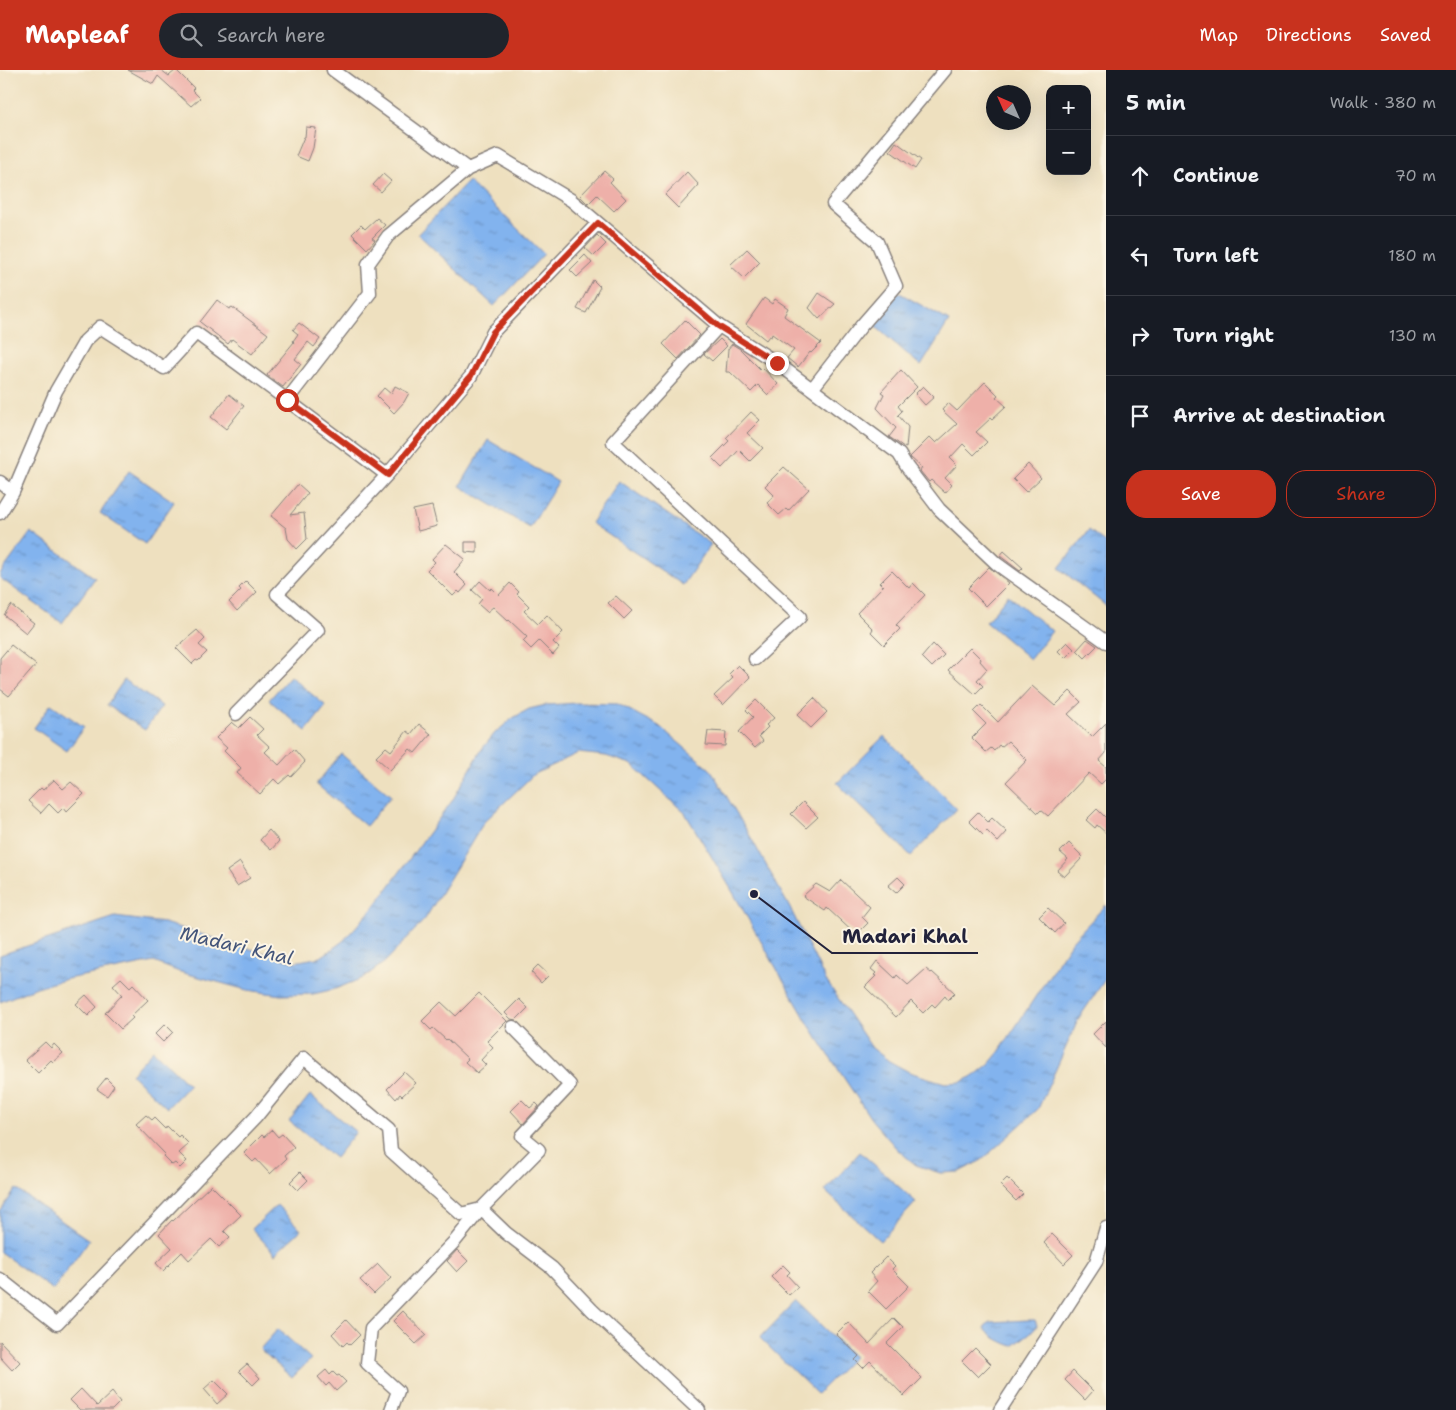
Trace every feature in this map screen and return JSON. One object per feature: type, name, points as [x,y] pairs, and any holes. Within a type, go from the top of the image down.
[{"type":"street","points":[[333,70],[468,169]]},
{"type":"street","points":[[812,389],[862,325],[896,286],[877,242],[833,204],[945,70]]},
{"type":"street","points":[[287,400],[370,293],[368,264],[388,236],[468,169],[498,156],[571,200],[718,326],[777,363],[899,454],[939,509],[997,564],[1106,642]]},
{"type":"street","points":[[236,714],[318,630],[277,594],[388,475],[471,376],[493,332],[598,223]]},
{"type":"street","points":[[718,326],[613,442],[800,617],[755,660]]},
{"type":"street","points":[[0,512],[13,492],[56,392],[85,340],[100,327],[164,368],[196,333],[388,475]]},
{"type":"street","points":[[0,482],[13,492]]},
{"type":"street","points":[[390,1410],[398,1391],[367,1363],[371,1328],[455,1241],[481,1209],[539,1150],[522,1136],[570,1085],[514,1027]]},
{"type":"street","points":[[0,1279],[57,1324],[256,1117],[304,1058],[389,1130],[391,1152],[461,1214],[481,1209]]},
{"type":"street","points":[[481,1209],[506,1233],[552,1268],[592,1310],[700,1410]]},
{"type":"street","points":[[1000,1410],[1096,1262],[1106,1228]]},
{"type":"water","points":[[468,181],[544,254],[494,306],[418,234]]},
{"type":"water","points":[[898,292],[949,321],[921,366],[875,326]]},
{"type":"water","points":[[488,440],[558,482],[530,528],[460,486]]},
{"type":"water","points":[[129,471],[174,502],[145,544],[100,513]]},
{"type":"water","points":[[619,481],[711,544],[683,585],[591,523]]},
{"type":"water","points":[[1089,530],[1106,543],[1106,606],[1059,568]]},
{"type":"water","points":[[31,532],[95,578],[62,623],[0,578],[0,574]]},
{"type":"water","points":[[1008,595],[1052,631],[1030,659],[986,622]]},
{"type":"water","points":[[290,676],[326,706],[306,731],[269,700]]},
{"type":"water","points":[[124,680],[162,706],[145,730],[107,705]]},
{"type":"water","points":[[577,703],[618,704],[659,726],[711,770],[791,910],[825,979],[872,1048],[889,1061],[909,1072],[945,1083],[961,1082],[974,1076],[989,1064],[999,1052],[1072,941],[1106,905],[1106,978],[1079,1018],[1038,1109],[982,1160],[959,1172],[940,1173],[916,1165],[898,1150],[871,1119],[809,1025],[685,813],[631,764],[606,756],[578,753],[533,775],[484,822],[425,919],[385,962],[363,978],[335,989],[313,994],[281,995],[247,990],[177,971],[154,962],[67,979],[37,987],[0,1002],[0,955],[115,917],[164,923],[294,962],[321,957],[343,941],[374,907],[452,801],[482,749],[495,733],[513,718],[529,709],[546,705]]},
{"type":"water","points":[[51,704],[84,727],[67,751],[34,728]]},
{"type":"water","points":[[884,736],[957,809],[911,856],[837,783]]},
{"type":"water","points":[[341,754],[391,796],[366,826],[316,784]]},
{"type":"water","points":[[153,1050],[189,1085],[167,1108],[131,1074]]},
{"type":"water","points":[[310,1095],[356,1132],[335,1158],[289,1121]]},
{"type":"water","points":[[860,1152],[916,1202],[880,1241],[825,1191]]},
{"type":"water","points":[[16,1189],[89,1240],[53,1290],[0,1252],[0,1212]]},
{"type":"water","points":[[277,1205],[301,1230],[275,1254],[252,1229]]},
{"type":"water","points":[[796,1301],[854,1357],[817,1394],[760,1338]]},
{"type":"water","points":[[1035,1320],[1037,1325],[1035,1329],[1013,1346],[997,1339],[984,1328],[991,1322]]},
{"type":"water","points":[[278,1329],[311,1359],[292,1378],[260,1349]]},
{"type":"building","points":[[128,70],[161,70],[169,76],[176,70],[194,88],[192,90],[200,98],[191,106],[158,76],[153,84]]},
{"type":"building","points":[[306,127],[316,128],[313,148],[308,161],[296,156],[305,137]]},
{"type":"building","points":[[896,142],[921,160],[915,169],[890,151]]},
{"type":"building","points":[[604,171],[613,179],[610,182],[626,199],[614,211],[597,195],[588,204],[580,196]]},
{"type":"building","points":[[687,172],[699,185],[678,208],[665,195]]},
{"type":"building","points":[[383,174],[391,181],[381,192],[373,185]]},
{"type":"building","points":[[377,218],[385,225],[372,238],[375,240],[367,249],[352,234],[361,225],[365,229]]},
{"type":"building","points":[[597,235],[606,244],[594,256],[585,248]]},
{"type":"building","points":[[747,249],[760,262],[744,278],[730,265]]},
{"type":"building","points":[[585,255],[592,263],[577,277],[570,270]]},
{"type":"building","points":[[593,280],[600,287],[586,313],[577,309]]},
{"type":"building","points":[[819,293],[835,304],[819,319],[809,308]]},
{"type":"building","points":[[764,298],[772,304],[775,299],[788,308],[784,316],[821,343],[810,352],[798,367],[787,358],[794,350],[772,334],[766,340],[746,324]]},
{"type":"building","points":[[217,300],[229,309],[232,307],[268,334],[252,354],[232,339],[228,344],[200,322]]},
{"type":"building","points":[[685,320],[700,335],[678,359],[663,344]]},
{"type":"building","points":[[299,323],[320,339],[314,347],[308,342],[295,359],[301,364],[283,387],[267,375],[294,342],[298,334],[293,330]]},
{"type":"building","points":[[720,339],[727,346],[712,361],[704,354]]},
{"type":"building","points":[[732,344],[740,349],[761,370],[763,368],[778,384],[768,395],[758,385],[751,392],[730,372],[726,372],[728,349]]},
{"type":"building","points":[[901,370],[917,387],[898,406],[902,411],[898,415],[908,427],[906,448],[889,437],[896,428],[877,408],[884,394],[881,392]]},
{"type":"building","points":[[985,382],[998,395],[996,397],[1006,406],[976,432],[987,442],[974,455],[963,444],[950,458],[957,465],[945,478],[952,485],[945,493],[931,480],[929,482],[920,471],[922,468],[910,457],[930,437],[936,443],[957,424],[942,410],[948,403],[957,411]]},
{"type":"building","points":[[395,386],[409,393],[394,413],[377,396],[384,388],[391,394]]},
{"type":"building","points":[[923,386],[934,397],[925,405],[915,394]]},
{"type":"building","points":[[229,394],[244,406],[226,429],[211,417]]},
{"type":"building","points":[[751,412],[760,420],[747,433],[763,448],[750,461],[739,450],[722,468],[712,458],[729,441],[726,438]]},
{"type":"building","points":[[1028,464],[1041,478],[1026,492],[1013,479]]},
{"type":"building","points":[[784,467],[809,489],[788,511],[786,509],[779,515],[767,503],[774,495],[765,486]]},
{"type":"building","points":[[298,484],[308,493],[290,515],[304,513],[307,539],[297,549],[288,539],[286,528],[271,516]]},
{"type":"building","points":[[432,506],[437,526],[418,531],[413,510]]},
{"type":"building","points":[[465,542],[477,542],[477,553],[465,552]]},
{"type":"building","points":[[446,544],[465,559],[454,572],[467,585],[460,593],[458,591],[453,596],[427,570],[435,562],[432,559]]},
{"type":"building","points":[[1004,551],[1023,568],[1020,571],[1000,556]]},
{"type":"building","points":[[989,567],[1009,583],[986,606],[968,588]]},
{"type":"building","points":[[892,571],[909,588],[913,583],[925,595],[896,625],[900,629],[884,645],[871,632],[873,629],[857,613],[883,586],[880,583]]},
{"type":"building","points":[[246,581],[257,592],[237,611],[229,602],[241,590],[239,588]]},
{"type":"building","points":[[480,581],[499,595],[510,583],[519,592],[517,594],[529,606],[524,611],[538,624],[547,615],[563,632],[553,642],[559,648],[553,655],[539,641],[531,649],[523,641],[527,637],[509,620],[493,607],[487,612],[478,604],[482,599],[472,590]]},
{"type":"building","points":[[616,596],[632,611],[624,619],[608,603]]},
{"type":"building","points":[[11,605],[34,623],[26,633],[4,615]]},
{"type":"building","points":[[197,630],[205,639],[199,645],[207,652],[192,664],[176,648]]},
{"type":"building","points":[[1087,639],[1097,646],[1085,658],[1077,650]]},
{"type":"building","points":[[1067,642],[1074,649],[1065,658],[1058,651]]},
{"type":"building","points":[[933,644],[944,655],[932,667],[922,657]]},
{"type":"building","points":[[11,645],[36,665],[9,696],[0,689],[0,658]]},
{"type":"building","points":[[970,648],[981,659],[980,661],[987,669],[977,680],[983,686],[975,694],[948,670]]},
{"type":"building","points":[[738,665],[750,677],[723,705],[714,696],[733,678],[729,674]]},
{"type":"building","points":[[1032,686],[1055,706],[1070,691],[1081,702],[1068,714],[1092,737],[1106,723],[1106,753],[1099,761],[1106,767],[1106,779],[1101,784],[1089,773],[1048,816],[1041,810],[1038,813],[1006,782],[1027,760],[1008,741],[1001,747],[999,745],[994,751],[991,748],[986,752],[972,738],[986,724],[974,712],[981,705],[998,722]]},
{"type":"building","points":[[814,698],[827,712],[811,728],[797,715]]},
{"type":"building","points":[[756,700],[774,718],[766,725],[768,727],[759,736],[763,741],[755,748],[739,732],[753,717],[746,710]]},
{"type":"building","points":[[250,717],[263,729],[257,735],[270,747],[265,752],[279,765],[294,749],[305,762],[291,777],[289,775],[279,784],[274,779],[260,794],[237,773],[241,768],[224,751],[227,748],[216,738],[232,722],[239,728]]},
{"type":"building","points":[[419,724],[431,734],[415,753],[410,749],[390,770],[376,757],[386,747],[391,751],[407,731],[411,734]]},
{"type":"building","points":[[708,731],[726,732],[725,746],[706,745]]},
{"type":"building","points":[[54,780],[63,789],[71,782],[84,794],[66,812],[63,808],[58,813],[49,804],[41,813],[28,801],[41,788],[43,790]]},
{"type":"building","points":[[803,802],[818,817],[806,828],[791,814]]},
{"type":"building","points":[[1097,809],[1106,818],[1106,833],[1097,825],[1095,828],[1086,820]]},
{"type":"building","points":[[978,812],[988,822],[992,818],[1007,832],[998,842],[987,831],[983,835],[969,821]]},
{"type":"building","points":[[269,830],[279,841],[271,850],[260,840]]},
{"type":"building","points":[[1069,843],[1083,857],[1064,877],[1057,871],[1068,859],[1060,852]]},
{"type":"building","points":[[240,862],[250,878],[237,886],[227,871]]},
{"type":"building","points":[[898,877],[905,884],[896,893],[888,886]]},
{"type":"building","points":[[841,880],[870,907],[862,917],[868,923],[856,935],[827,908],[825,911],[803,896],[816,884],[830,892]]},
{"type":"building","points":[[1048,908],[1064,923],[1055,933],[1039,917]]},
{"type":"building","points":[[877,961],[895,978],[897,975],[908,985],[926,969],[932,972],[955,993],[948,1000],[945,996],[935,1007],[932,1004],[923,1013],[911,1001],[896,1017],[865,987],[876,976],[874,975],[876,973],[871,969]]},
{"type":"building","points":[[538,965],[549,975],[541,983],[531,972]]},
{"type":"building","points":[[121,978],[130,987],[133,984],[148,1000],[131,1016],[133,1018],[121,1029],[105,1013],[122,995],[113,985]]},
{"type":"building","points":[[479,993],[507,1021],[487,1041],[493,1047],[481,1060],[486,1065],[477,1073],[465,1062],[468,1059],[447,1039],[433,1028],[431,1030],[422,1021],[441,1002],[456,1016]]},
{"type":"building","points":[[86,995],[97,1007],[88,1016],[76,1004]]},
{"type":"building","points":[[519,999],[528,1008],[516,1020],[511,1019],[505,1013]]},
{"type":"building","points":[[1106,1021],[1106,1048],[1093,1034]]},
{"type":"building","points":[[165,1024],[173,1032],[163,1042],[155,1034]]},
{"type":"building","points":[[45,1042],[51,1048],[54,1044],[63,1053],[53,1062],[51,1060],[38,1073],[25,1060]]},
{"type":"building","points":[[404,1072],[416,1083],[396,1099],[387,1089]]},
{"type":"building","points":[[106,1078],[114,1086],[107,1096],[97,1089]]},
{"type":"building","points":[[522,1100],[530,1108],[536,1103],[539,1106],[523,1124],[511,1111]]},
{"type":"building","points":[[146,1115],[152,1120],[154,1118],[165,1129],[167,1126],[178,1137],[180,1135],[189,1144],[179,1153],[187,1161],[180,1168],[175,1163],[172,1165],[163,1156],[165,1154],[136,1124]]},
{"type":"building","points":[[272,1130],[278,1137],[282,1134],[294,1147],[284,1156],[286,1159],[270,1174],[256,1159],[253,1162],[244,1153],[262,1135],[264,1137]]},
{"type":"building","points":[[300,1172],[308,1180],[298,1190],[290,1182]]},
{"type":"building","points":[[1007,1178],[1023,1194],[1016,1201],[1000,1185]]},
{"type":"building","points":[[211,1185],[241,1215],[224,1231],[230,1237],[219,1247],[211,1239],[189,1260],[182,1252],[163,1271],[156,1263],[172,1248],[159,1234]]},
{"type":"building","points":[[1052,1234],[1073,1255],[1064,1264],[1044,1243]]},
{"type":"building","points":[[457,1250],[468,1261],[457,1272],[447,1261]]},
{"type":"building","points":[[886,1257],[895,1266],[892,1269],[909,1286],[886,1309],[868,1291],[877,1281],[870,1273]]},
{"type":"building","points":[[378,1264],[391,1278],[374,1294],[360,1280]]},
{"type":"building","points":[[783,1265],[790,1272],[787,1275],[798,1287],[789,1295],[771,1277]]},
{"type":"building","points":[[403,1311],[426,1335],[416,1344],[393,1321]]},
{"type":"building","points":[[894,1318],[903,1327],[887,1343],[922,1378],[904,1396],[870,1361],[863,1368],[855,1360],[859,1356],[836,1334],[848,1322],[869,1344]]},
{"type":"building","points":[[346,1320],[360,1335],[350,1345],[347,1342],[343,1346],[332,1334]]},
{"type":"building","points":[[0,1341],[20,1362],[12,1370],[0,1357]]},
{"type":"building","points":[[975,1348],[991,1364],[978,1377],[962,1361]]},
{"type":"building","points":[[247,1364],[260,1378],[253,1385],[239,1371]]},
{"type":"building","points":[[326,1370],[330,1375],[333,1372],[337,1376],[339,1375],[346,1382],[336,1391],[329,1383],[326,1386],[318,1377]]},
{"type":"building","points":[[1073,1371],[1093,1391],[1085,1400],[1065,1380]]},
{"type":"building","points":[[214,1380],[228,1394],[217,1404],[204,1389]]},
{"type":"building","points":[[81,1389],[97,1406],[112,1392],[120,1402],[112,1410],[80,1410],[70,1400]]},
{"type":"place","name":"Madari Khal","points":[[754,894]]},
{"type":"route","points":[[287,400],[388,475],[471,376],[493,332],[598,223],[718,326],[777,363]]}]
